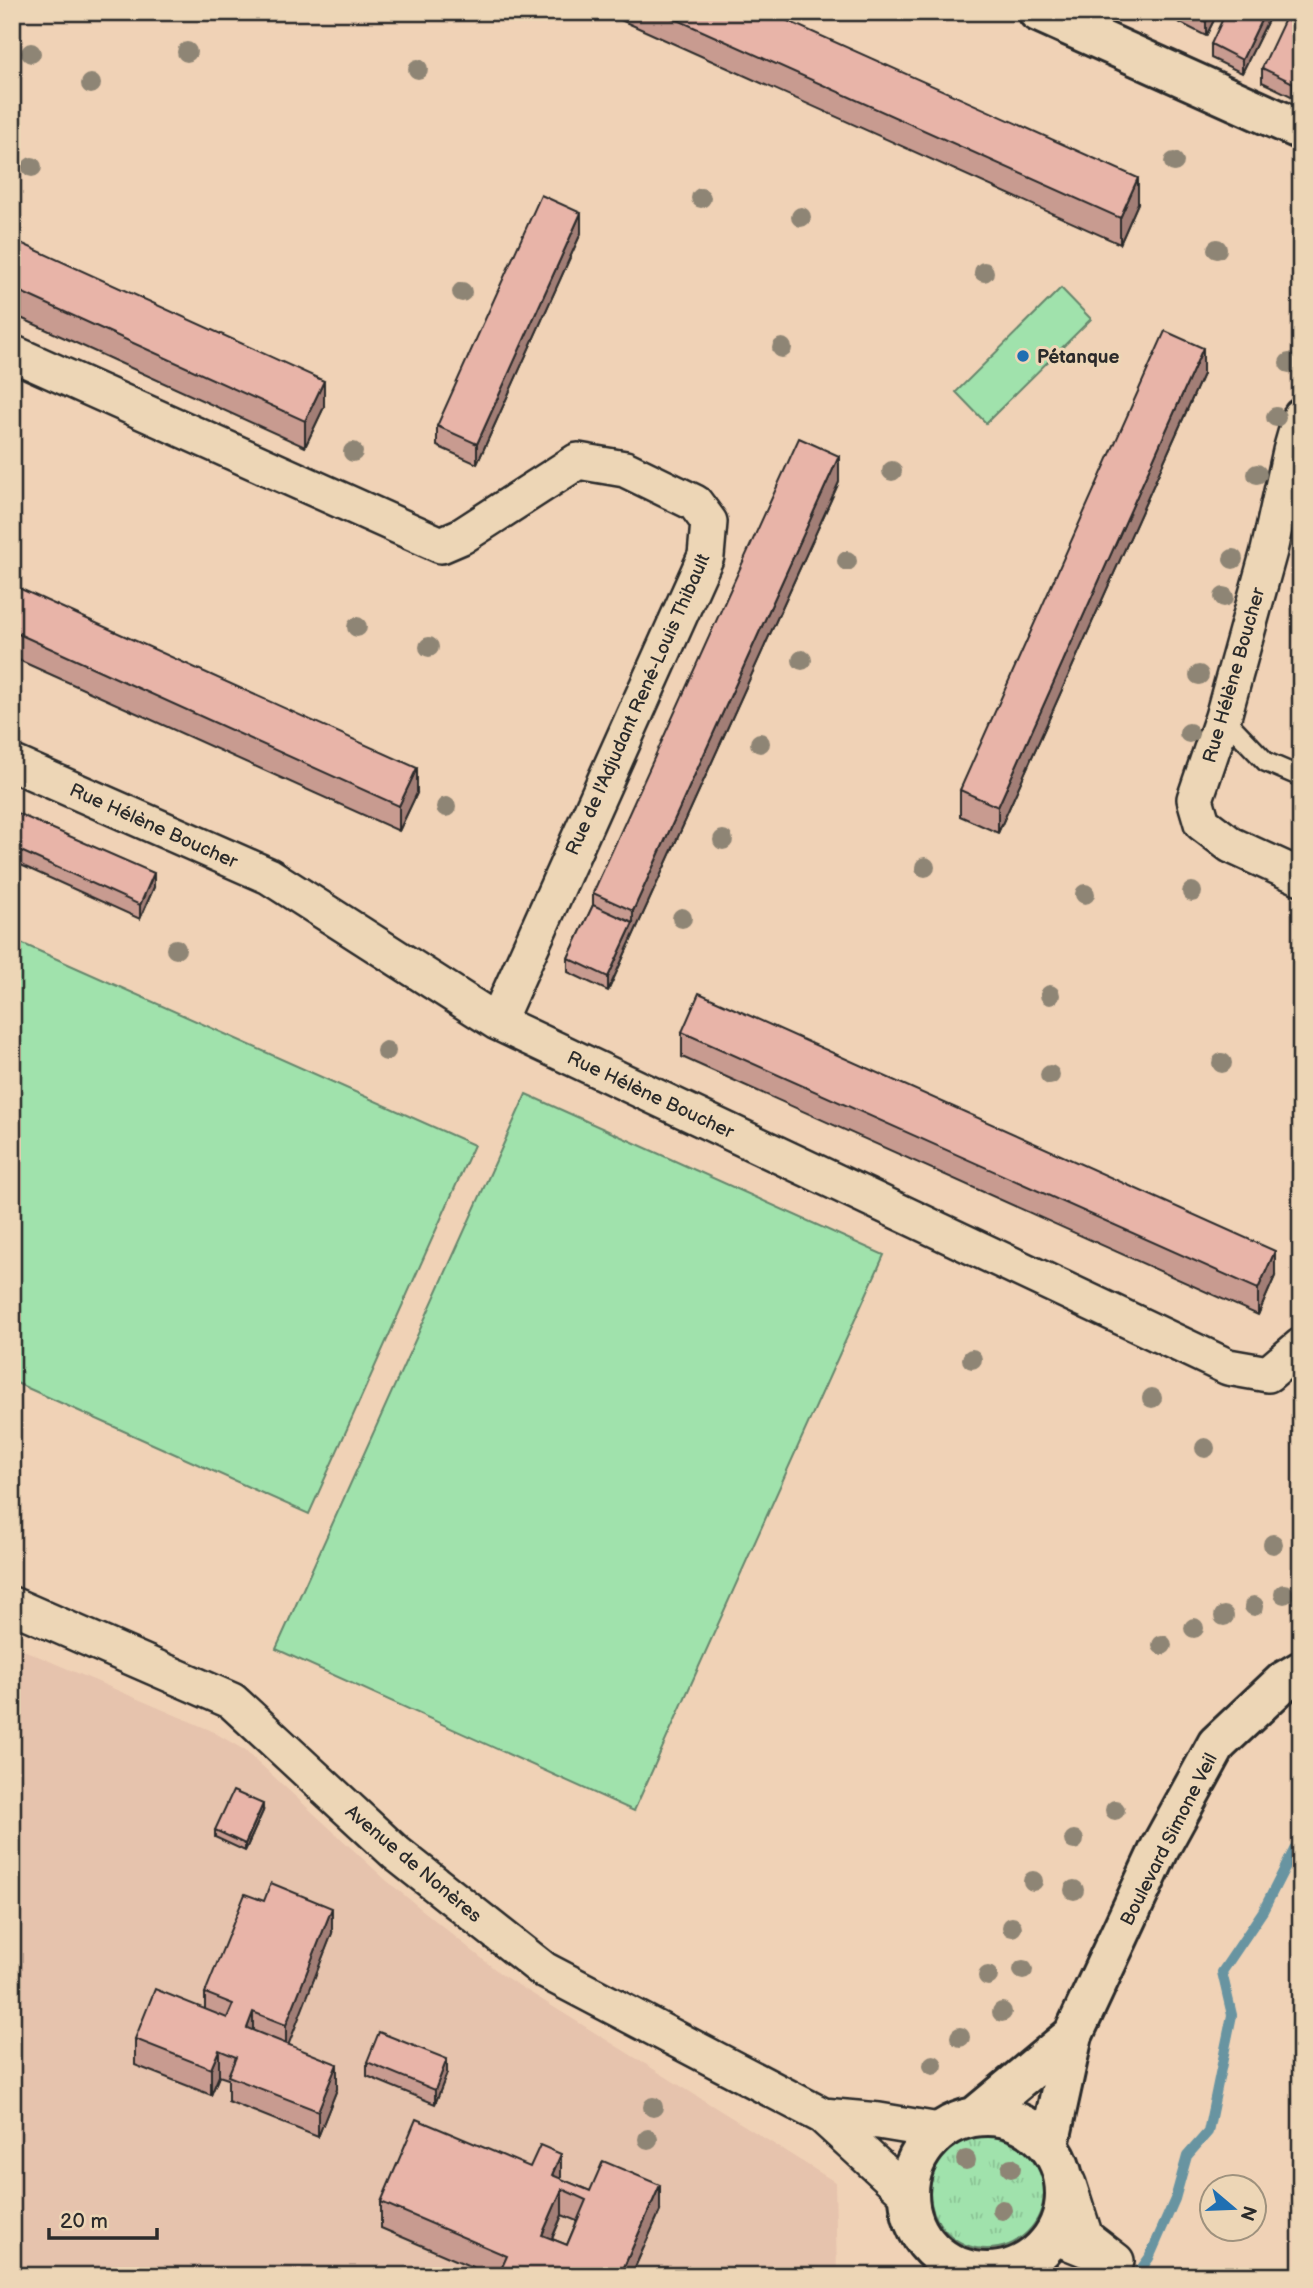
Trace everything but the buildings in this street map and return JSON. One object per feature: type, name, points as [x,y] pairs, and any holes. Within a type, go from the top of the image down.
[{"type":"main road","points":[[1038,12],[1301,130]]},
{"type":"main road","name":"Boulevard Simone Veil","points":[[1049,2145],[1073,2035],[1160,1848],[1217,1744],[1284,1681],[1301,1671]]},
{"type":"main road","name":"Boulevard Simone Veil","points":[[977,2115],[1073,2035]]},
{"type":"main road","points":[[977,2115],[998,2115],[1035,2130],[1049,2145],[1068,2184],[1054,2236],[1020,2266],[998,2274],[959,2268],[941,2258],[921,2260],[909,2195],[914,2164],[924,2146],[939,2131],[957,2121],[977,2115]]},
{"type":"street","name":"Rue de l'Adjudant René-Louis Thibault","points":[[12,353],[441,545],[462,536],[578,461],[625,469],[695,503],[709,522],[706,556],[497,1021]]},
{"type":"street","name":"Rue Hélène Boucher","points":[[1301,416],[1269,551],[1223,717],[1195,799],[1202,823],[1231,845],[1301,877]]},
{"type":"street","name":"Rue Hélène Boucher","points":[[12,763],[269,876],[497,1021],[1228,1367],[1268,1374],[1301,1346]]},
{"type":"street","name":"Avenue de Nonères","points":[[12,1605],[232,1701],[396,1853],[544,1970],[823,2116],[909,2195]]},
{"type":"street","name":"Avenue de Nonères","points":[[823,2116],[879,2121],[939,2131]]},
{"type":"street","points":[[1068,2184],[1085,2237],[1129,2268]]},
{"type":"street","points":[[1054,2236],[1129,2268]]},
{"type":"lane","points":[[1223,717],[1266,762],[1301,777]]},
{"type":"shaded area","points":[[12,1645],[210,1730],[246,1751],[387,1881],[502,1975],[835,2182],[837,2276],[12,2276]]},
{"type":"green space","name":"Pétanque","points":[[1061,288],[1091,319],[986,423],[956,392]]},
{"type":"green space","points":[[12,939],[474,1145],[309,1514],[12,1381]]},
{"type":"green space","points":[[526,1094],[884,1255],[634,1811],[276,1649]]},
{"type":"green space","points":[[987,2135],[1009,2139],[1027,2152],[1040,2170],[1044,2192],[1040,2214],[1027,2232],[1009,2245],[987,2249],[965,2245],[947,2232],[934,2214],[930,2192],[934,2170],[947,2152],[965,2139]]},
{"type":"waterway","points":[[1136,2276],[1149,2258],[1175,2199],[1187,2156],[1208,2132],[1232,2015],[1222,1972],[1263,1911],[1301,1836]]},
{"type":"place","name":"Pétanque","points":[[1023,356]]}]
